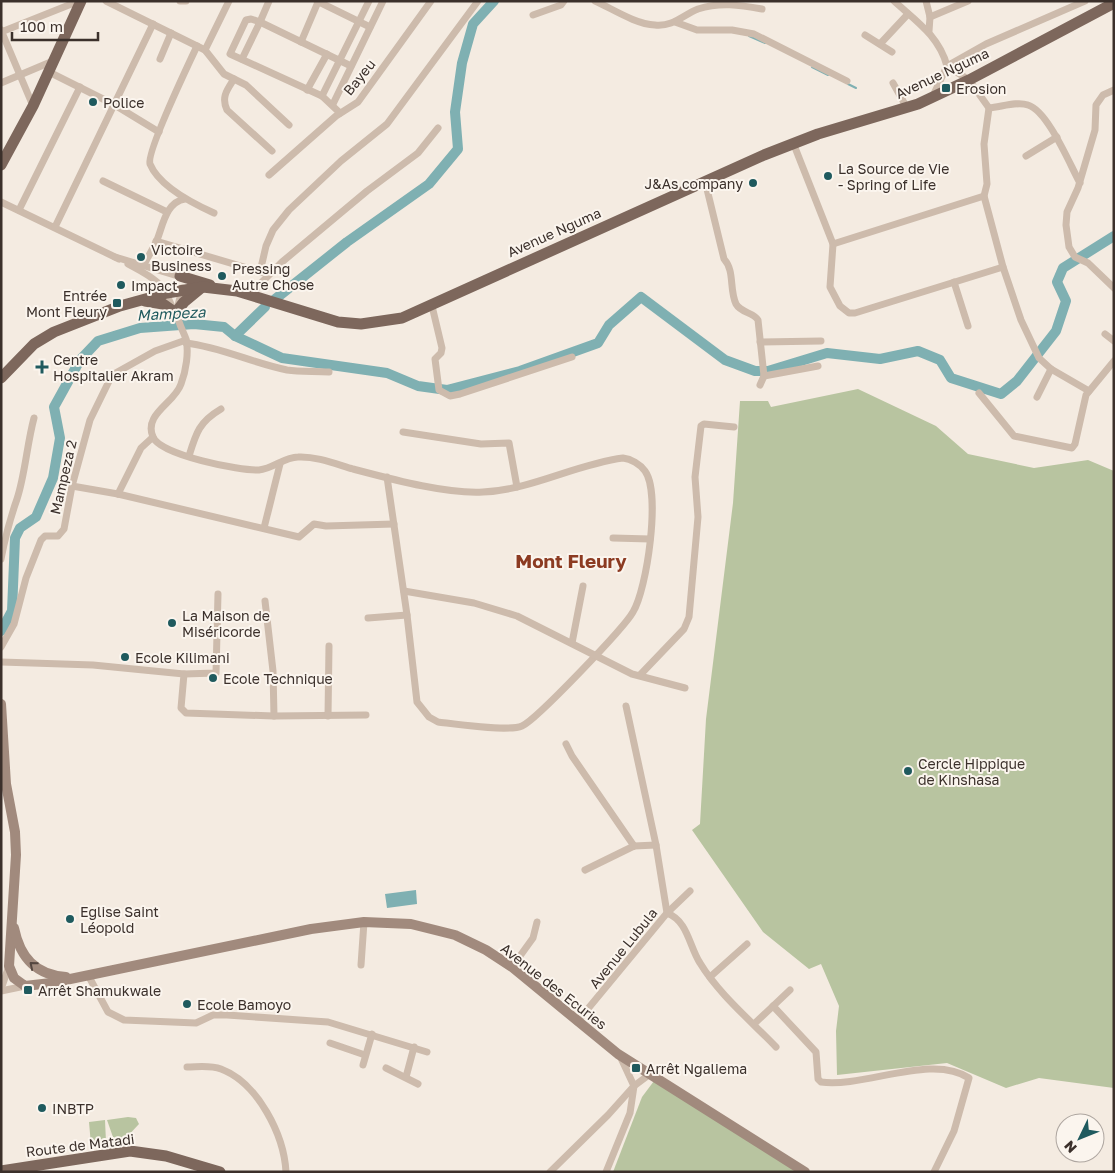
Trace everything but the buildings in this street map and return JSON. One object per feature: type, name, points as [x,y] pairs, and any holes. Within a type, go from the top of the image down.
[{"type":"main road","points":[[1,165],[33,106],[80,1]]},
{"type":"main road","name":"Avenue Nguma","points":[[1,378],[19,358],[44,337],[120,306],[182,290],[203,287],[219,288],[253,296],[313,316],[338,322],[361,324],[402,318],[432,306],[487,278],[764,155],[824,132],[907,108],[969,80],[1114,3]]},
{"type":"main road","points":[[180,276],[219,288]]},
{"type":"main road","points":[[141,300],[163,304],[176,314],[184,302],[203,287]]},
{"type":"main road","name":"Route de Matadi","points":[[1,1171],[130,1151],[166,1156],[220,1172]]},
{"type":"street","points":[[33,106],[1,31],[80,1]]},
{"type":"street","points":[[106,1],[204,50],[224,74],[246,85],[289,125]]},
{"type":"street","points":[[180,1],[186,1]]},
{"type":"street","points":[[204,50],[229,1]]},
{"type":"street","points":[[242,59],[269,1]]},
{"type":"street","points":[[322,96],[370,1]]},
{"type":"street","points":[[333,104],[383,1]]},
{"type":"street","name":"Bayeu","points":[[269,175],[340,113],[361,98],[431,1]]},
{"type":"street","points":[[260,272],[266,246],[273,230],[289,210],[341,162],[387,124],[478,1]]},
{"type":"street","points":[[533,15],[564,1]]},
{"type":"street","points":[[594,1],[650,25],[662,26],[675,22],[697,10],[718,4],[737,3],[762,9]]},
{"type":"street","points":[[894,1],[929,31],[943,53],[947,66],[969,80],[989,108],[984,144],[987,184],[984,196],[1003,267],[1035,352],[1051,369],[1089,391]]},
{"type":"street","points":[[926,1],[930,17],[929,31]]},
{"type":"street","points":[[930,17],[968,1]]},
{"type":"street","points":[[933,96],[947,66],[998,39],[1017,33],[1085,1]]},
{"type":"street","points":[[300,42],[318,2],[370,27]]},
{"type":"street","points":[[880,44],[908,14]]},
{"type":"street","points":[[340,113],[333,104],[322,96],[230,54],[230,51],[246,20],[251,19],[351,66]]},
{"type":"street","points":[[675,22],[697,30],[732,30],[754,34],[847,81]]},
{"type":"street","points":[[55,228],[153,24]]},
{"type":"street","points":[[160,59],[172,33]]},
{"type":"street","points":[[865,35],[892,52]]},
{"type":"street","points":[[197,46],[160,132],[150,157],[150,163],[163,180],[185,199],[214,213]]},
{"type":"street","points":[[307,90],[326,54]]},
{"type":"street","points":[[1,83],[53,61]]},
{"type":"street","points":[[49,72],[113,104],[160,132]]},
{"type":"street","points":[[234,79],[224,95],[224,103],[227,110],[272,152]]},
{"type":"street","points":[[893,84],[907,108]]},
{"type":"street","points":[[19,210],[80,87]]},
{"type":"street","points":[[1114,90],[1103,95],[1096,105],[1095,130],[1080,183],[1067,212],[1066,225],[1069,247],[1073,253],[1114,288]]},
{"type":"street","points":[[989,108],[1028,105],[1038,111],[1057,137],[1080,183]]},
{"type":"street","points":[[253,296],[268,275],[366,191],[418,153],[438,128]]},
{"type":"street","points":[[1026,156],[1057,137]]},
{"type":"street","points":[[794,145],[833,244],[830,287],[840,306],[849,313],[855,313],[1003,267]]},
{"type":"street","points":[[103,181],[167,212]]},
{"type":"street","points":[[705,182],[724,258],[729,264],[735,302],[739,308],[757,317],[764,374],[760,385]]},
{"type":"street","points":[[833,244],[984,196]]},
{"type":"street","points":[[143,266],[156,241],[167,212],[177,201],[185,199]]},
{"type":"street","points":[[1,202],[155,278],[167,293],[185,339],[186,361],[181,384],[174,396],[152,421],[153,437],[164,449],[239,468],[259,470],[280,464],[288,459],[300,457],[387,478],[467,493],[517,487],[612,459],[629,459],[640,466],[649,478],[652,522],[646,574],[639,601],[626,622],[522,726],[503,728],[438,722],[429,717],[417,702],[404,591],[387,478]]},
{"type":"street","points":[[156,241],[268,275]]},
{"type":"street","points":[[115,257],[180,276],[182,290],[176,314]]},
{"type":"street","points":[[954,282],[968,326]]},
{"type":"street","points":[[432,306],[442,348],[441,353],[435,359],[439,389],[450,396],[572,357]]},
{"type":"street","points":[[1106,334],[1114,341]]},
{"type":"street","points":[[185,339],[245,359],[286,370],[329,372]]},
{"type":"street","name":"Mampeza 2","points":[[1,647],[14,624],[26,578],[41,540],[43,537],[58,536],[63,533],[72,486],[90,420],[112,375],[155,352],[185,339]]},
{"type":"street","points":[[760,342],[821,340]]},
{"type":"street","points":[[979,393],[1011,434],[1072,448],[1075,444],[1085,399],[1089,391],[1114,361]]},
{"type":"street","points":[[764,374],[818,366]]},
{"type":"street","points":[[1037,397],[1051,369]]},
{"type":"street","points":[[189,456],[199,428],[207,417],[221,409]]},
{"type":"street","points":[[1,559],[4,537],[17,498],[34,418]]},
{"type":"street","points":[[640,675],[684,630],[689,617],[698,517],[695,476],[701,426],[704,424],[734,427]]},
{"type":"street","points":[[403,432],[481,444],[509,443],[517,487]]},
{"type":"street","points":[[118,494],[141,448],[153,437]]},
{"type":"street","points":[[264,528],[280,464]]},
{"type":"street","points":[[72,486],[118,494],[299,537],[314,524],[326,526],[394,524]]},
{"type":"street","points":[[614,538],[650,539]]},
{"type":"street","points":[[572,643],[576,614],[583,586]]},
{"type":"street","points":[[404,591],[474,603],[517,616],[596,654],[632,674],[685,688]]},
{"type":"street","points":[[1,662],[93,665],[184,674],[216,673],[218,594]]},
{"type":"street","points":[[265,601],[273,671],[274,716]]},
{"type":"street","points":[[368,618],[407,615]]},
{"type":"street","points":[[328,716],[329,646]]},
{"type":"street","points":[[184,674],[181,708],[186,712],[274,716],[366,715]]},
{"type":"street","name":"Avenue des Ecuries","points":[[1,704],[6,784],[15,832],[16,878],[9,966]]},
{"type":"street","points":[[626,706],[656,845],[667,913],[674,916],[682,924],[699,962],[710,977],[776,1047]]},
{"type":"street","points":[[566,744],[634,846]]},
{"type":"street","points":[[585,870],[634,846],[656,845]]},
{"type":"street","name":"Avenue Lubula","points":[[577,1022],[667,913],[690,891]]},
{"type":"street","name":"Avenue des Ecuries","points":[[13,919],[22,953],[28,961],[49,974],[83,976]]},
{"type":"street","points":[[361,965],[364,922]]},
{"type":"street","name":"Avenue des Ecuries","points":[[25,986],[36,986],[311,929],[364,922],[411,924],[455,936],[486,950],[512,967],[618,1054],[805,1172]]},
{"type":"street","points":[[512,967],[533,938],[536,922]]},
{"type":"street","points":[[710,977],[746,944]]},
{"type":"street","points":[[9,966],[14,978],[25,986]]},
{"type":"street","points":[[9,966],[1,990],[25,986]]},
{"type":"street","points":[[83,976],[108,1012],[124,1020],[196,1024],[214,1015],[227,1015],[328,1022],[428,1052]]},
{"type":"street","points":[[754,1024],[790,990]]},
{"type":"street","points":[[774,1006],[816,1052],[818,1079],[820,1082],[892,1076],[937,1068],[962,1074],[970,1078],[954,1130],[934,1172]]},
{"type":"street","points":[[362,1065],[372,1034]]},
{"type":"street","points":[[330,1043],[365,1055]]},
{"type":"street","points":[[406,1077],[414,1047]]},
{"type":"street","points":[[606,1172],[630,1113],[634,1086],[618,1054]]},
{"type":"street","points":[[187,1067],[219,1068],[242,1082],[258,1100],[277,1130],[285,1153],[286,1172]]},
{"type":"street","points":[[386,1068],[418,1084]]},
{"type":"street","points":[[550,1172],[634,1086],[650,1074]]},
{"type":"green space","name":"Cercle Hippique de Kinshasa","points":[[858,389],[936,426],[968,454],[1034,468],[1088,460],[1114,471],[1114,1088],[1039,1078],[1006,1088],[947,1063],[837,1075],[836,1031],[839,1006],[821,964],[809,969],[763,932],[692,830],[700,824],[706,719],[733,503],[740,401],[768,401],[771,407]]},
{"type":"green space","points":[[654,1081],[799,1172],[613,1172],[642,1097]]},
{"type":"green space","points":[[128,1117],[136,1118],[139,1124],[124,1140],[91,1145],[89,1122],[105,1120],[106,1142],[114,1140],[107,1120]]},
{"type":"water","points":[[416,890],[417,904],[387,908],[385,894]]},
{"type":"waterway","points":[[274,300],[347,242],[429,184],[458,149],[455,112],[462,63],[473,24],[494,1]]},
{"type":"waterway","points":[[749,36],[765,43]]},
{"type":"waterway","points":[[812,67],[828,75]]},
{"type":"waterway","points":[[848,84],[856,88]]},
{"type":"waterway","name":"Mampeza","points":[[1,631],[12,611],[15,538],[20,528],[36,517],[53,478],[60,438],[54,407],[80,360],[98,341],[140,328],[194,324],[224,327],[235,336],[282,358],[387,373],[418,386],[447,390],[520,371],[598,343],[609,325],[641,297],[725,360],[755,371],[768,371],[827,353],[880,359],[918,351],[940,360],[951,378],[1001,394],[1017,381],[1056,331],[1066,301],[1057,282],[1063,268],[1114,236]]},
{"type":"waterway","points":[[235,336],[265,307]]},
{"type":"place","name":"Erosion","points":[[946,88]]},
{"type":"place","name":"Police","points":[[93,102]]},
{"type":"place","name":"La Source de Vie - Spring of Life","points":[[828,176]]},
{"type":"place","name":"J&As company","points":[[753,183]]},
{"type":"place","name":"Victoire Business","points":[[141,257]]},
{"type":"place","name":"Pressing Autre Chose","points":[[222,276]]},
{"type":"place","name":"Impact","points":[[121,285]]},
{"type":"place","name":"Entrée Mont Fleury","points":[[117,303]]},
{"type":"place","name":"Centre Hospitalier Akram","points":[[42,367]]},
{"type":"place","name":"La Maison de Miséricorde","points":[[172,623]]},
{"type":"place","name":"Ecole Kilimani","points":[[125,657]]},
{"type":"place","name":"Ecole Technique","points":[[213,678]]},
{"type":"place","name":"Cercle Hippique de Kinshasa","points":[[908,771]]},
{"type":"place","name":"Eglise Saint Léopold","points":[[70,919]]},
{"type":"place","name":"Arrêt Shamukwale","points":[[28,990]]},
{"type":"place","name":"Ecole Bamoyo","points":[[187,1004]]},
{"type":"place","name":"Arrêt Ngaliema","points":[[636,1068]]},
{"type":"place","name":"INBTP","points":[[42,1108]]},
{"type":"district","name":"Mont Fleury","points":[[571,560]]}]
